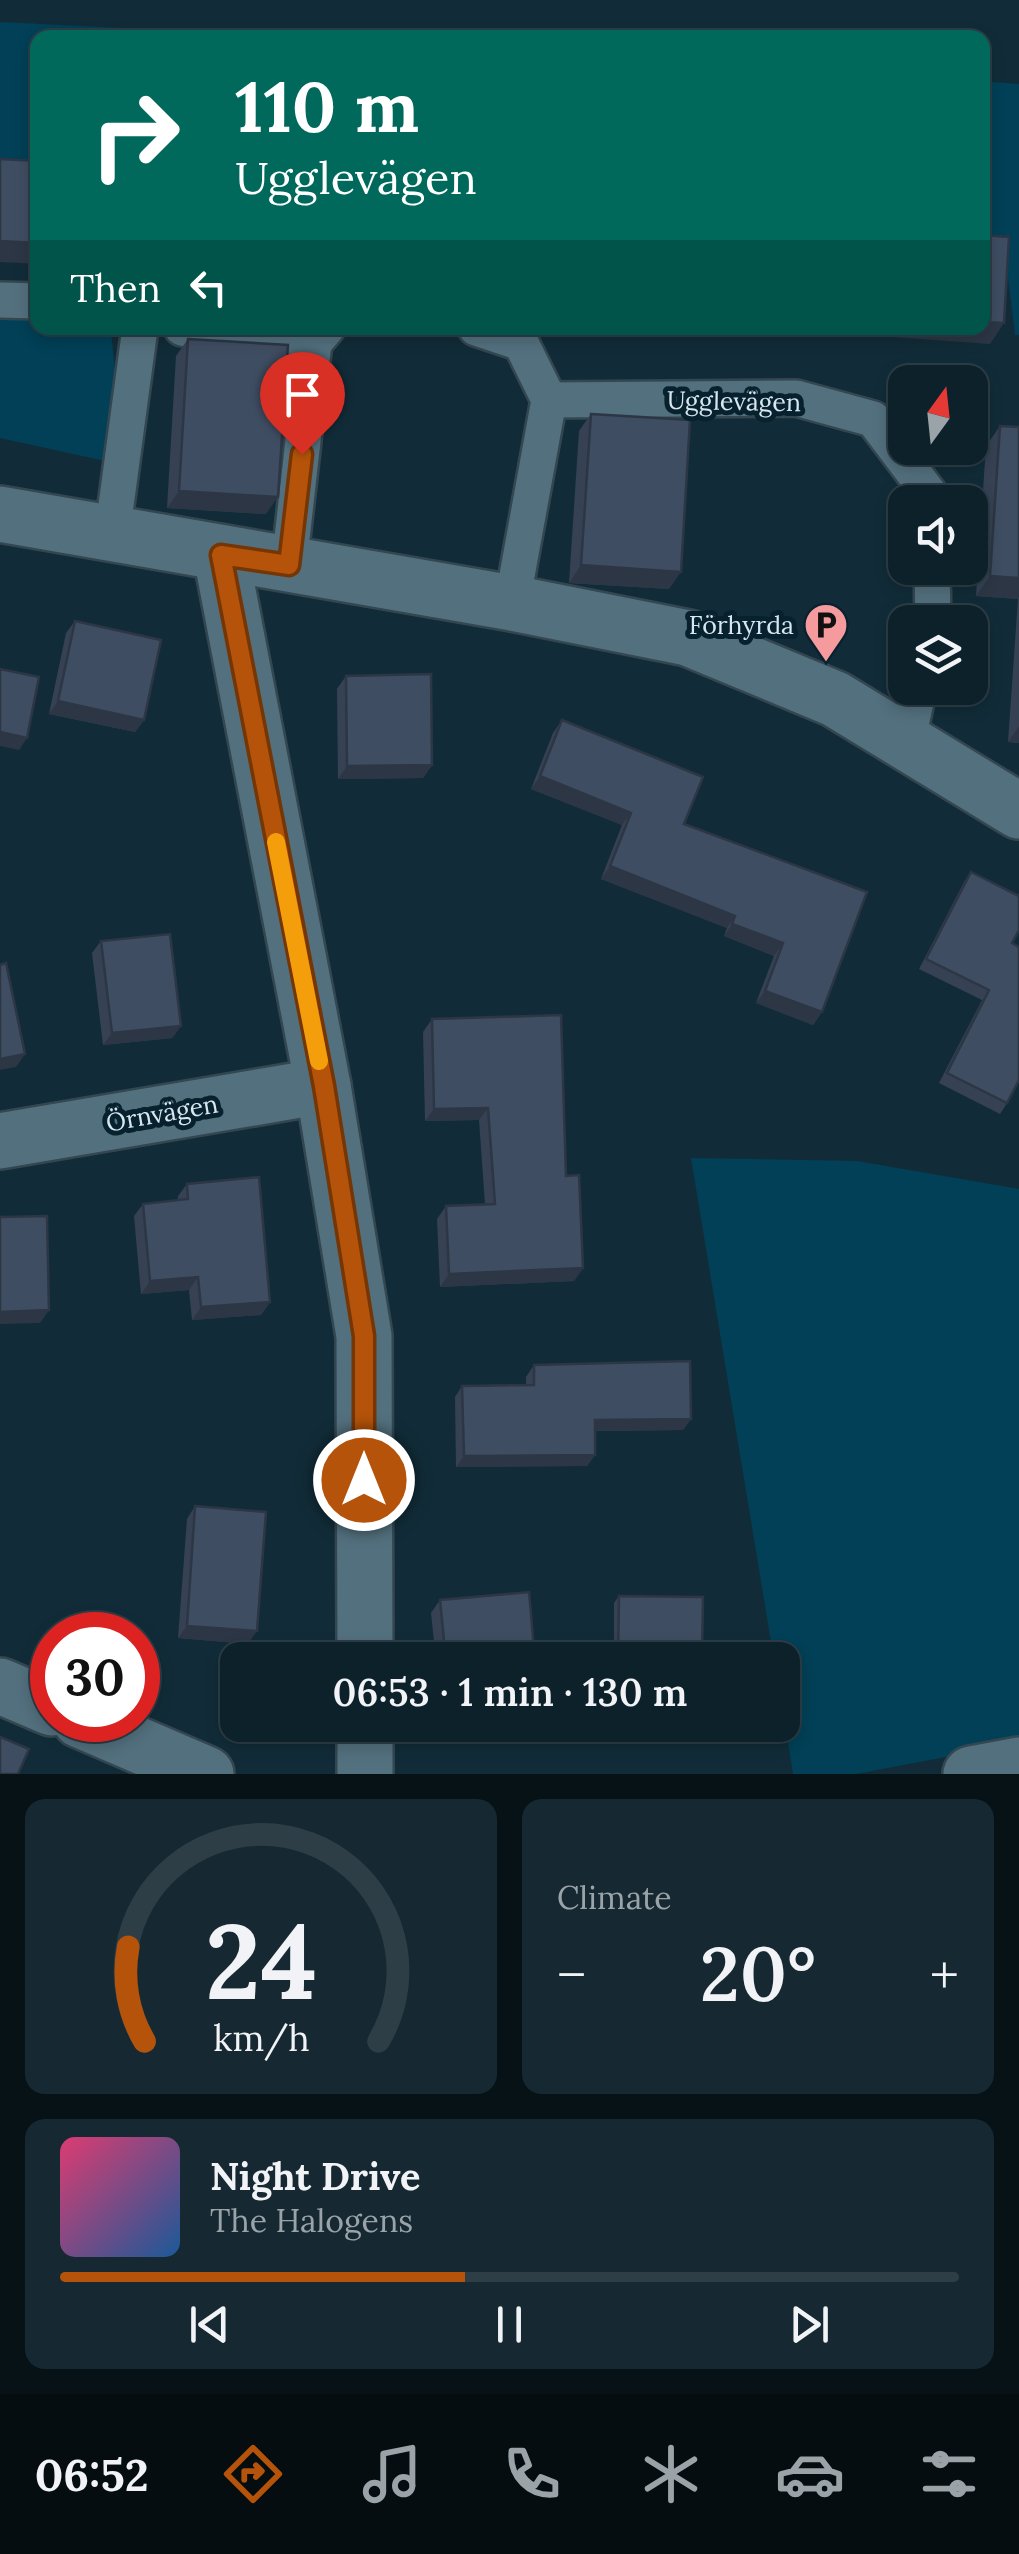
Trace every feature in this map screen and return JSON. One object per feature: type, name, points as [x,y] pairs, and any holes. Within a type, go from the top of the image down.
[{"type":"street","points":[[0,514],[688,638],[835,699],[1019,811]]},
{"type":"street","points":[[221,555],[324,1086],[364,1336],[365,1642]]},
{"type":"street","name":"Örnvägen","points":[[0,1141],[324,1086]]},
{"type":"street","points":[[0,1686],[30,1699]]},
{"type":"street","points":[[131,1742],[206,1774]]},
{"type":"street","points":[[365,1742],[366,1774]]},
{"type":"street","points":[[972,1774],[1019,1765]]},
{"type":"lane","points":[[0,300],[30,301]]},
{"type":"lane","points":[[112,535],[139,335]]},
{"type":"lane","points":[[289,565],[320,335]]},
{"type":"lane","points":[[497,335],[520,343],[549,400],[512,604]]},
{"type":"lane","name":"Ugglevägen","points":[[549,400],[796,398],[873,419],[923,485]]},
{"type":"lane","points":[[907,743],[915,705]]},
{"type":"shaded area","points":[[0,22],[163,30],[30,30],[30,164],[0,162]]},
{"type":"shaded area","points":[[990,82],[1019,84],[1019,335],[1015,335],[1003,236],[990,235]]},
{"type":"shaded area","points":[[0,313],[30,313],[30,335],[111,335],[115,370],[105,461],[0,438]]},
{"type":"shaded area","points":[[691,1158],[857,1161],[1019,1189],[1019,1743],[856,1774],[793,1774],[788,1742],[800,1742],[800,1642],[771,1642]]},
{"type":"building","points":[[0,159],[30,161],[30,243],[0,241]]},
{"type":"building","points":[[990,236],[1009,237],[1004,323],[990,322]]},
{"type":"building","points":[[188,339],[288,345],[278,497],[179,491]]},
{"type":"building","points":[[591,414],[690,420],[681,572],[581,565]]},
{"type":"building","points":[[1000,426],[1019,427],[1019,578],[990,576]]},
{"type":"building","points":[[75,621],[161,640],[144,720],[58,701]]},
{"type":"building","points":[[0,669],[39,677],[27,738],[0,732]]},
{"type":"building","points":[[431,674],[432,765],[347,766],[346,676]]},
{"type":"building","points":[[562,720],[703,777],[684,824],[867,892],[822,1012],[765,991],[783,943],[732,924],[735,916],[610,866],[631,813],[540,776]]},
{"type":"building","points":[[971,872],[1019,896],[1019,930],[1012,943],[1019,947],[1019,1080],[1007,1103],[947,1073],[989,990],[926,959]]},
{"type":"building","points":[[170,934],[181,1026],[112,1033],[101,941]]},
{"type":"building","points":[[6,963],[25,1054],[0,1059],[0,965]]},
{"type":"building","points":[[561,1015],[566,1176],[579,1175],[583,1268],[449,1274],[446,1206],[495,1204],[488,1108],[434,1109],[432,1019]]},
{"type":"building","points":[[259,1177],[270,1302],[201,1307],[198,1277],[150,1281],[143,1204],[188,1199],[187,1184]]},
{"type":"building","points":[[47,1216],[49,1310],[0,1312],[0,1217]]},
{"type":"building","points":[[690,1361],[691,1419],[595,1420],[595,1455],[464,1456],[462,1386],[534,1385],[534,1365]]},
{"type":"building","points":[[195,1506],[266,1512],[257,1631],[187,1626]]},
{"type":"building","points":[[529,1592],[533,1642],[444,1642],[440,1600]]},
{"type":"building","points":[[619,1596],[703,1597],[702,1642],[618,1642]]},
{"type":"building","points":[[0,1737],[29,1749],[18,1774],[0,1774]]},
{"type":"slow traffic","points":[[276,842],[319,1061]]},
{"type":"place","name":"Förhyrda","points":[[826,663]]},
{"type":"route","points":[[302,454],[289,565],[221,555],[324,1086],[364,1336],[364,1480]]}]
